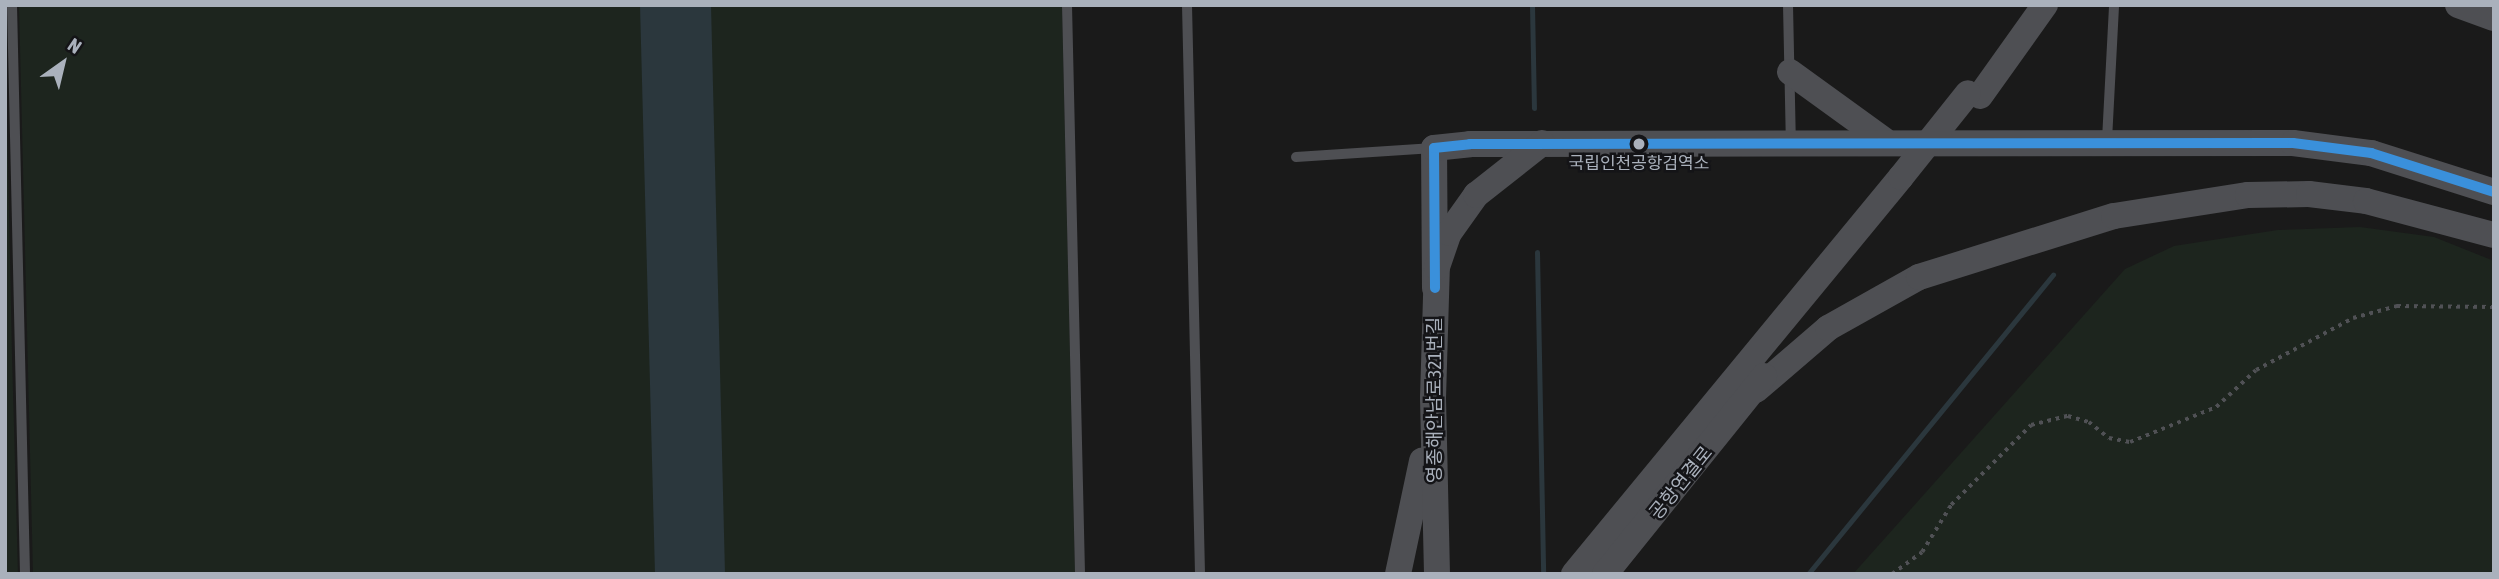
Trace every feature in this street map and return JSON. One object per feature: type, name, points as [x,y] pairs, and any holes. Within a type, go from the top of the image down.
[{"type":"street","points":[[1974,95],[2034,5]]},
{"type":"street","points":[[1599,563],[2045,5]]},
{"type":"street","points":[[2458,5],[2494,18]]},
{"type":"street","points":[[1790,72],[1884,140]]},
{"type":"street","points":[[1435,288],[1434,148],[1542,143],[1791,144],[1884,140],[2244,141],[2329,146],[2418,164],[2494,192]]},
{"type":"street","name":"영종해안남로321번길","points":[[1437,574],[1433,398],[1435,288],[1441,251],[1458,217],[1483,189],[1542,143]]},
{"type":"street","points":[[1756,390],[1793,327],[1908,177]]},
{"type":"street","points":[[1756,390],[1828,328],[1919,277],[2114,216],[2248,195],[2308,194],[2366,201],[2494,235]]},
{"type":"street","name":"공항연결로","points":[[1574,574],[1599,563],[1756,390]]},
{"type":"street","points":[[1398,574],[1415,508],[1433,398]]},
{"type":"lane","points":[[12,5],[25,574]]},
{"type":"lane","points":[[1067,5],[1080,574]]},
{"type":"lane","points":[[1187,5],[1200,574]]},
{"type":"lane","points":[[1788,5],[1791,144]]},
{"type":"lane","points":[[2107,140],[2113,5]]},
{"type":"lane","points":[[1296,157],[1434,148]]},
{"type":"path","points":[[1892,574],[1922,552],[1951,505],[2031,425],[2068,416],[2089,422],[2109,438],[2130,443],[2216,407],[2256,370],[2353,318],[2397,306],[2494,307]]},
{"type":"shaded area","points":[[19,5],[1062,5],[1075,574],[33,574]]},
{"type":"shaded area","points":[[640,5],[711,5],[725,574],[655,574]]},
{"type":"shaded area","points":[[5,22],[12,355],[18,574],[5,574]]},
{"type":"shaded area","points":[[2360,227],[2434,237],[2494,261],[2494,574],[1853,574],[2125,269],[2174,246],[2278,230]]},
{"type":"waterway","points":[[1532,5],[1534,108]]},
{"type":"waterway","points":[[1537,252],[1543,574]]},
{"type":"waterway","points":[[1808,574],[2053,275]]},
{"type":"transit line","points":[[1435,288],[1434,148],[1470,144],[2293,143],[2371,153],[2494,192]]},
{"type":"place","name":"국립인천공항검역소","points":[[1639,144]]}]
